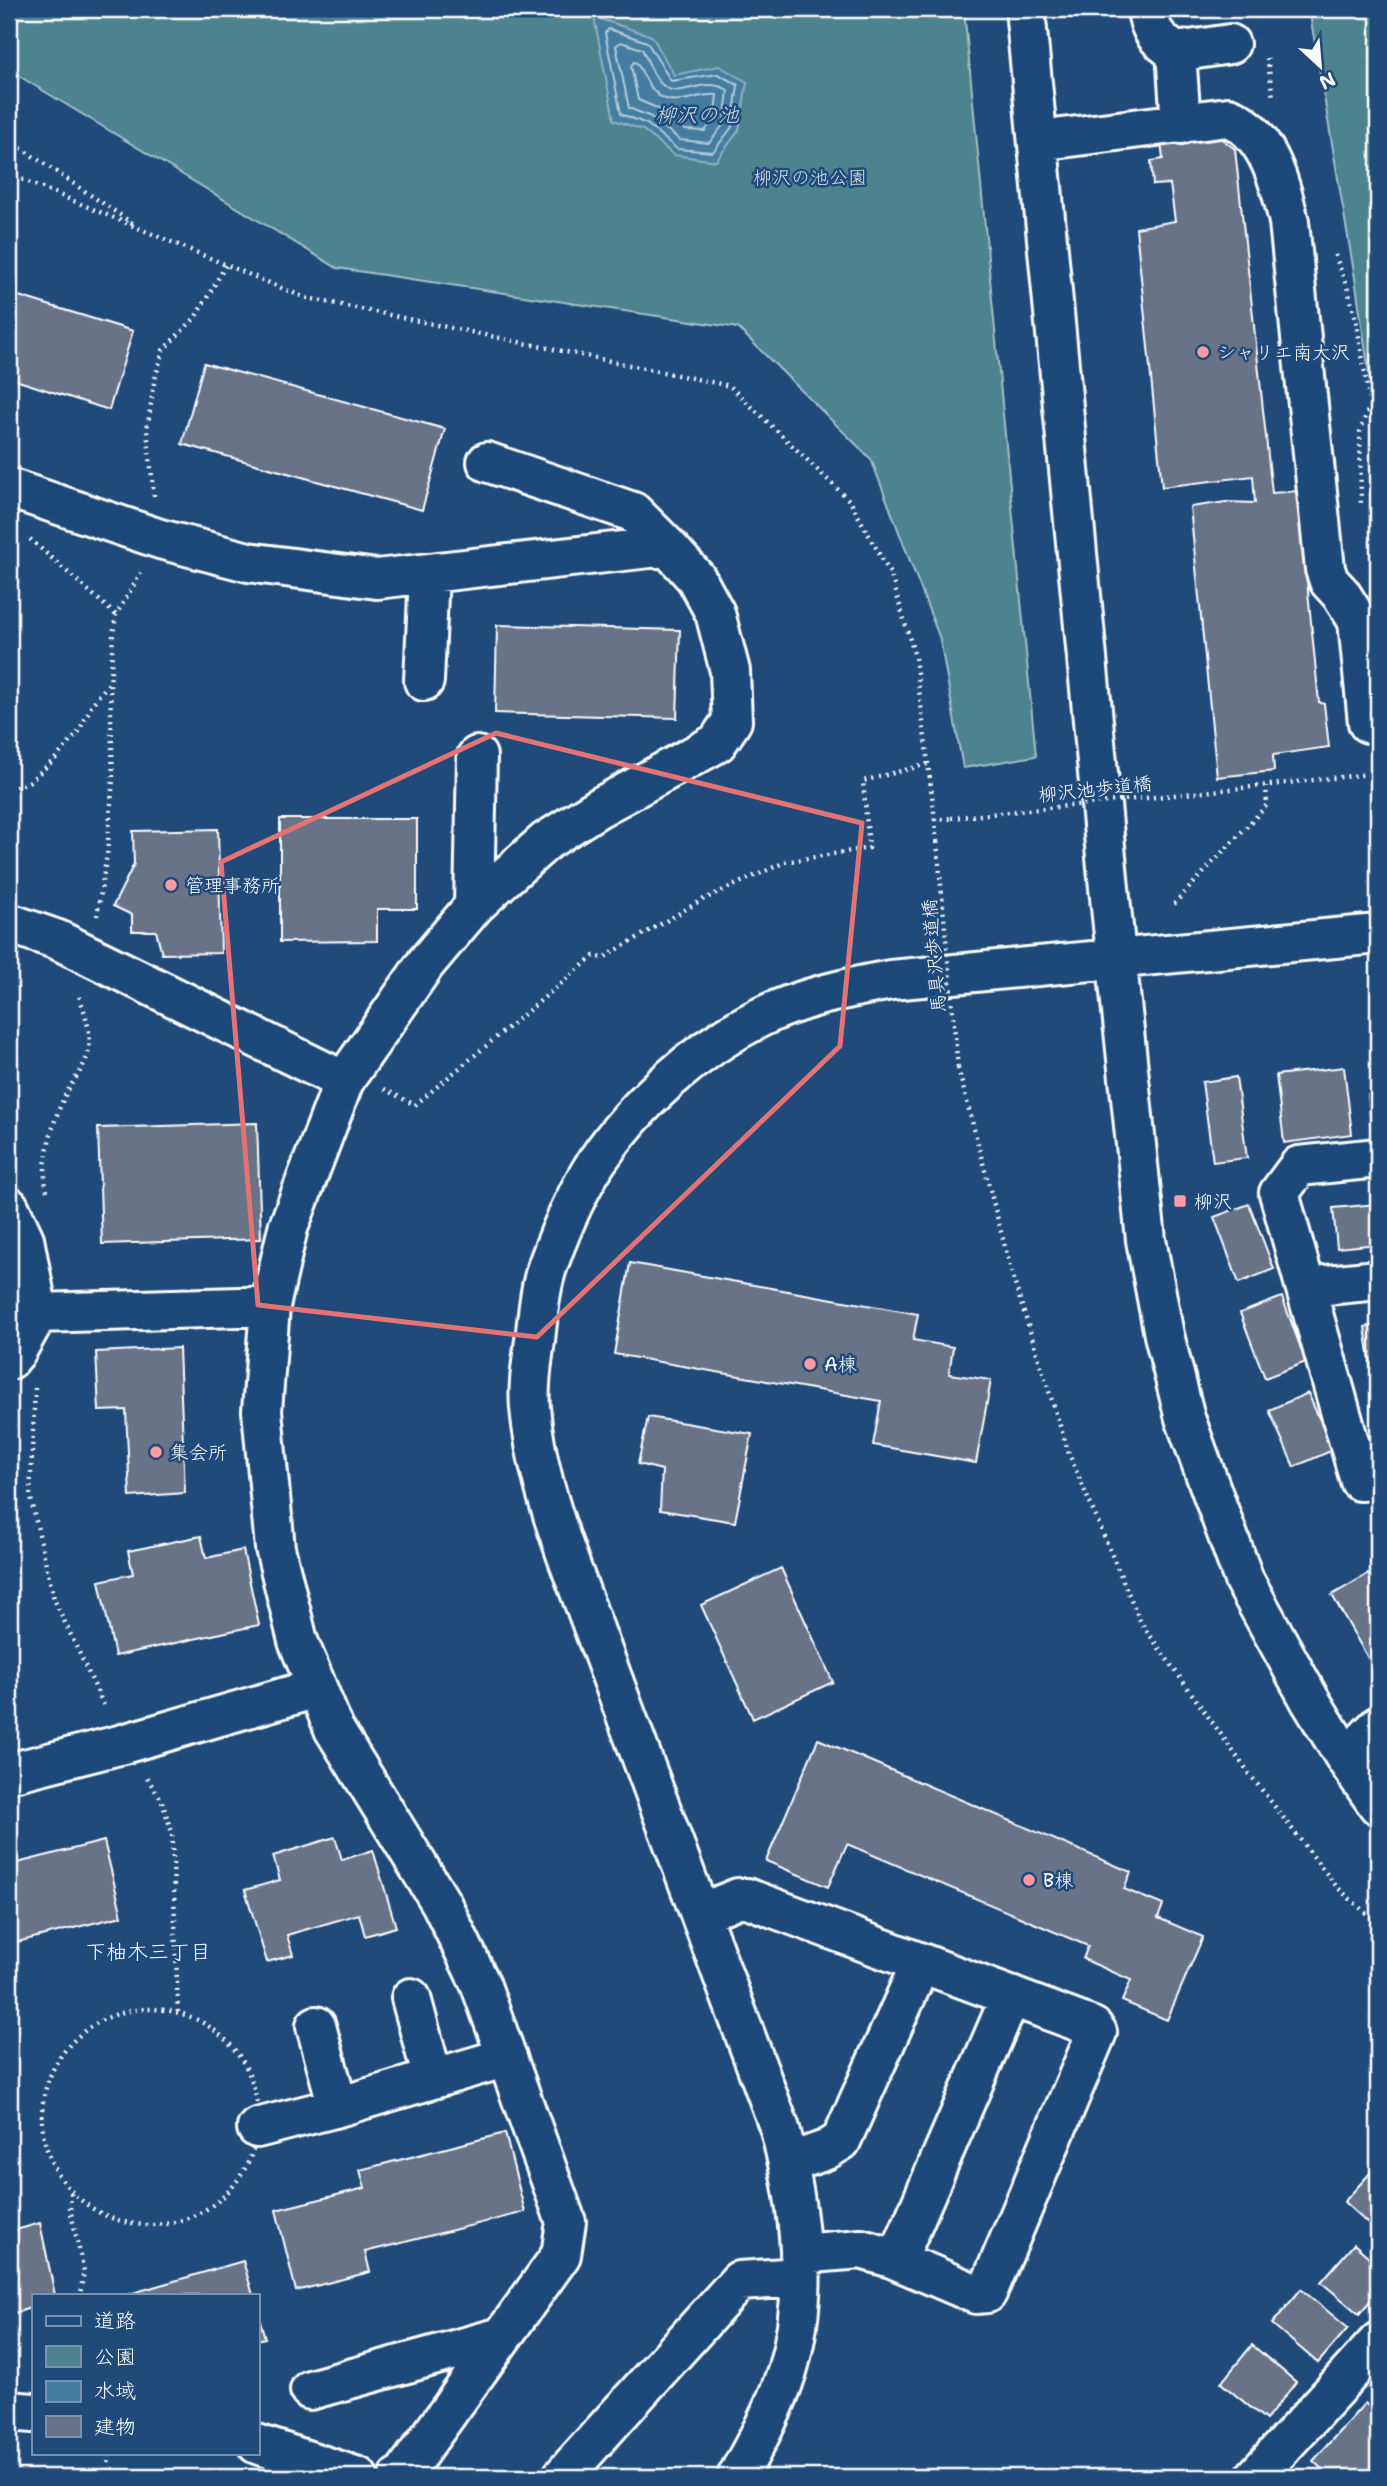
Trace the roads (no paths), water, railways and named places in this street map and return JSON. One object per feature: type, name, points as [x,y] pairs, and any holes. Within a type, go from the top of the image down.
[{"type":"street","points":[[1025,9],[1146,1240],[1164,1335],[1185,1418],[1244,1580],[1310,1700],[1378,1805]]},
{"type":"street","points":[[1147,9],[1148,22],[1156,37],[1176,52],[1230,44]]},
{"type":"street","points":[[1176,52],[1181,124]]},
{"type":"street","points":[[1038,141],[1228,117],[1241,122],[1257,139],[1276,177],[1289,222],[1325,569],[1329,581],[1358,621],[1368,723]]},
{"type":"street","points":[[398,2477],[402,2476],[562,2255],[566,2222],[480,1983],[441,1903],[334,1729],[298,1641],[275,1548],[262,1411],[270,1306],[288,1228],[348,1076],[426,963],[474,906],[546,841],[598,808],[717,743],[732,721],[730,671],[715,613],[696,578],[667,547],[633,512],[487,462]]},
{"type":"street","points":[[9,488],[160,540],[248,562],[377,579],[667,547]]},
{"type":"street","points":[[424,681],[429,574]]},
{"type":"street","points":[[474,906],[477,756]]},
{"type":"street","points":[[9,923],[58,940],[348,1076]]},
{"type":"street","points":[[737,2477],[765,2426],[787,2371],[799,2319],[798,2218],[780,2129],[569,1562],[542,1482],[533,1432],[530,1380],[548,1264],[584,1184],[597,1162],[631,1119],[690,1063],[760,1018],[810,999],[891,980],[1378,934]]},
{"type":"street","points":[[1378,1158],[1299,1166],[1279,1193],[1360,1481],[1378,1480]]},
{"type":"street","points":[[9,1207],[23,1239],[38,1313],[9,1360]]},
{"type":"street","points":[[1306,1287],[1378,1280]]},
{"type":"street","points":[[38,1313],[270,1306]]},
{"type":"street","points":[[9,1773],[123,1744],[317,1688]]},
{"type":"street","points":[[1346,1759],[1378,1726]]},
{"type":"street","points":[[562,2477],[739,2281],[861,2249],[897,2260],[976,2294],[987,2293],[1097,2032],[1093,2027],[747,1898],[738,1898],[701,1913]]},
{"type":"street","points":[[789,2163],[825,2151],[841,2141],[921,1963]]},
{"type":"street","points":[[897,2260],[1011,1996]]},
{"type":"street","points":[[411,1998],[433,2079]]},
{"type":"street","points":[[316,2026],[338,2107]]},
{"type":"street","points":[[257,2128],[508,2057]]},
{"type":"street","points":[[310,2390],[501,2337]]},
{"type":"street","points":[[1255,2477],[1378,2342]]},
{"type":"street","points":[[9,2411],[32,2413]]},
{"type":"street","points":[[259,2445],[358,2477]]},
{"type":"water","name":"柳沢の池","points":[[594,17],[652,36],[674,75],[719,66],[747,82],[739,130],[716,161],[674,155],[643,130],[614,120]]},
{"type":"place","name":"シャリエ南大沢","points":[[1203,352]]},
{"type":"place","name":"管理事務所","points":[[171,885]]},
{"type":"place","name":"柳沢","points":[[1180,1201]]},
{"type":"place","name":"A棟","points":[[810,1364]]},
{"type":"place","name":"集会所","points":[[156,1452]]},
{"type":"place","name":"B棟","points":[[1029,1880]]},
{"type":"district","name":"下柚木三丁目","points":[[148,1952]]},
{"type":"park label","name":"柳沢の池公園","points":[[810,177]]}]
